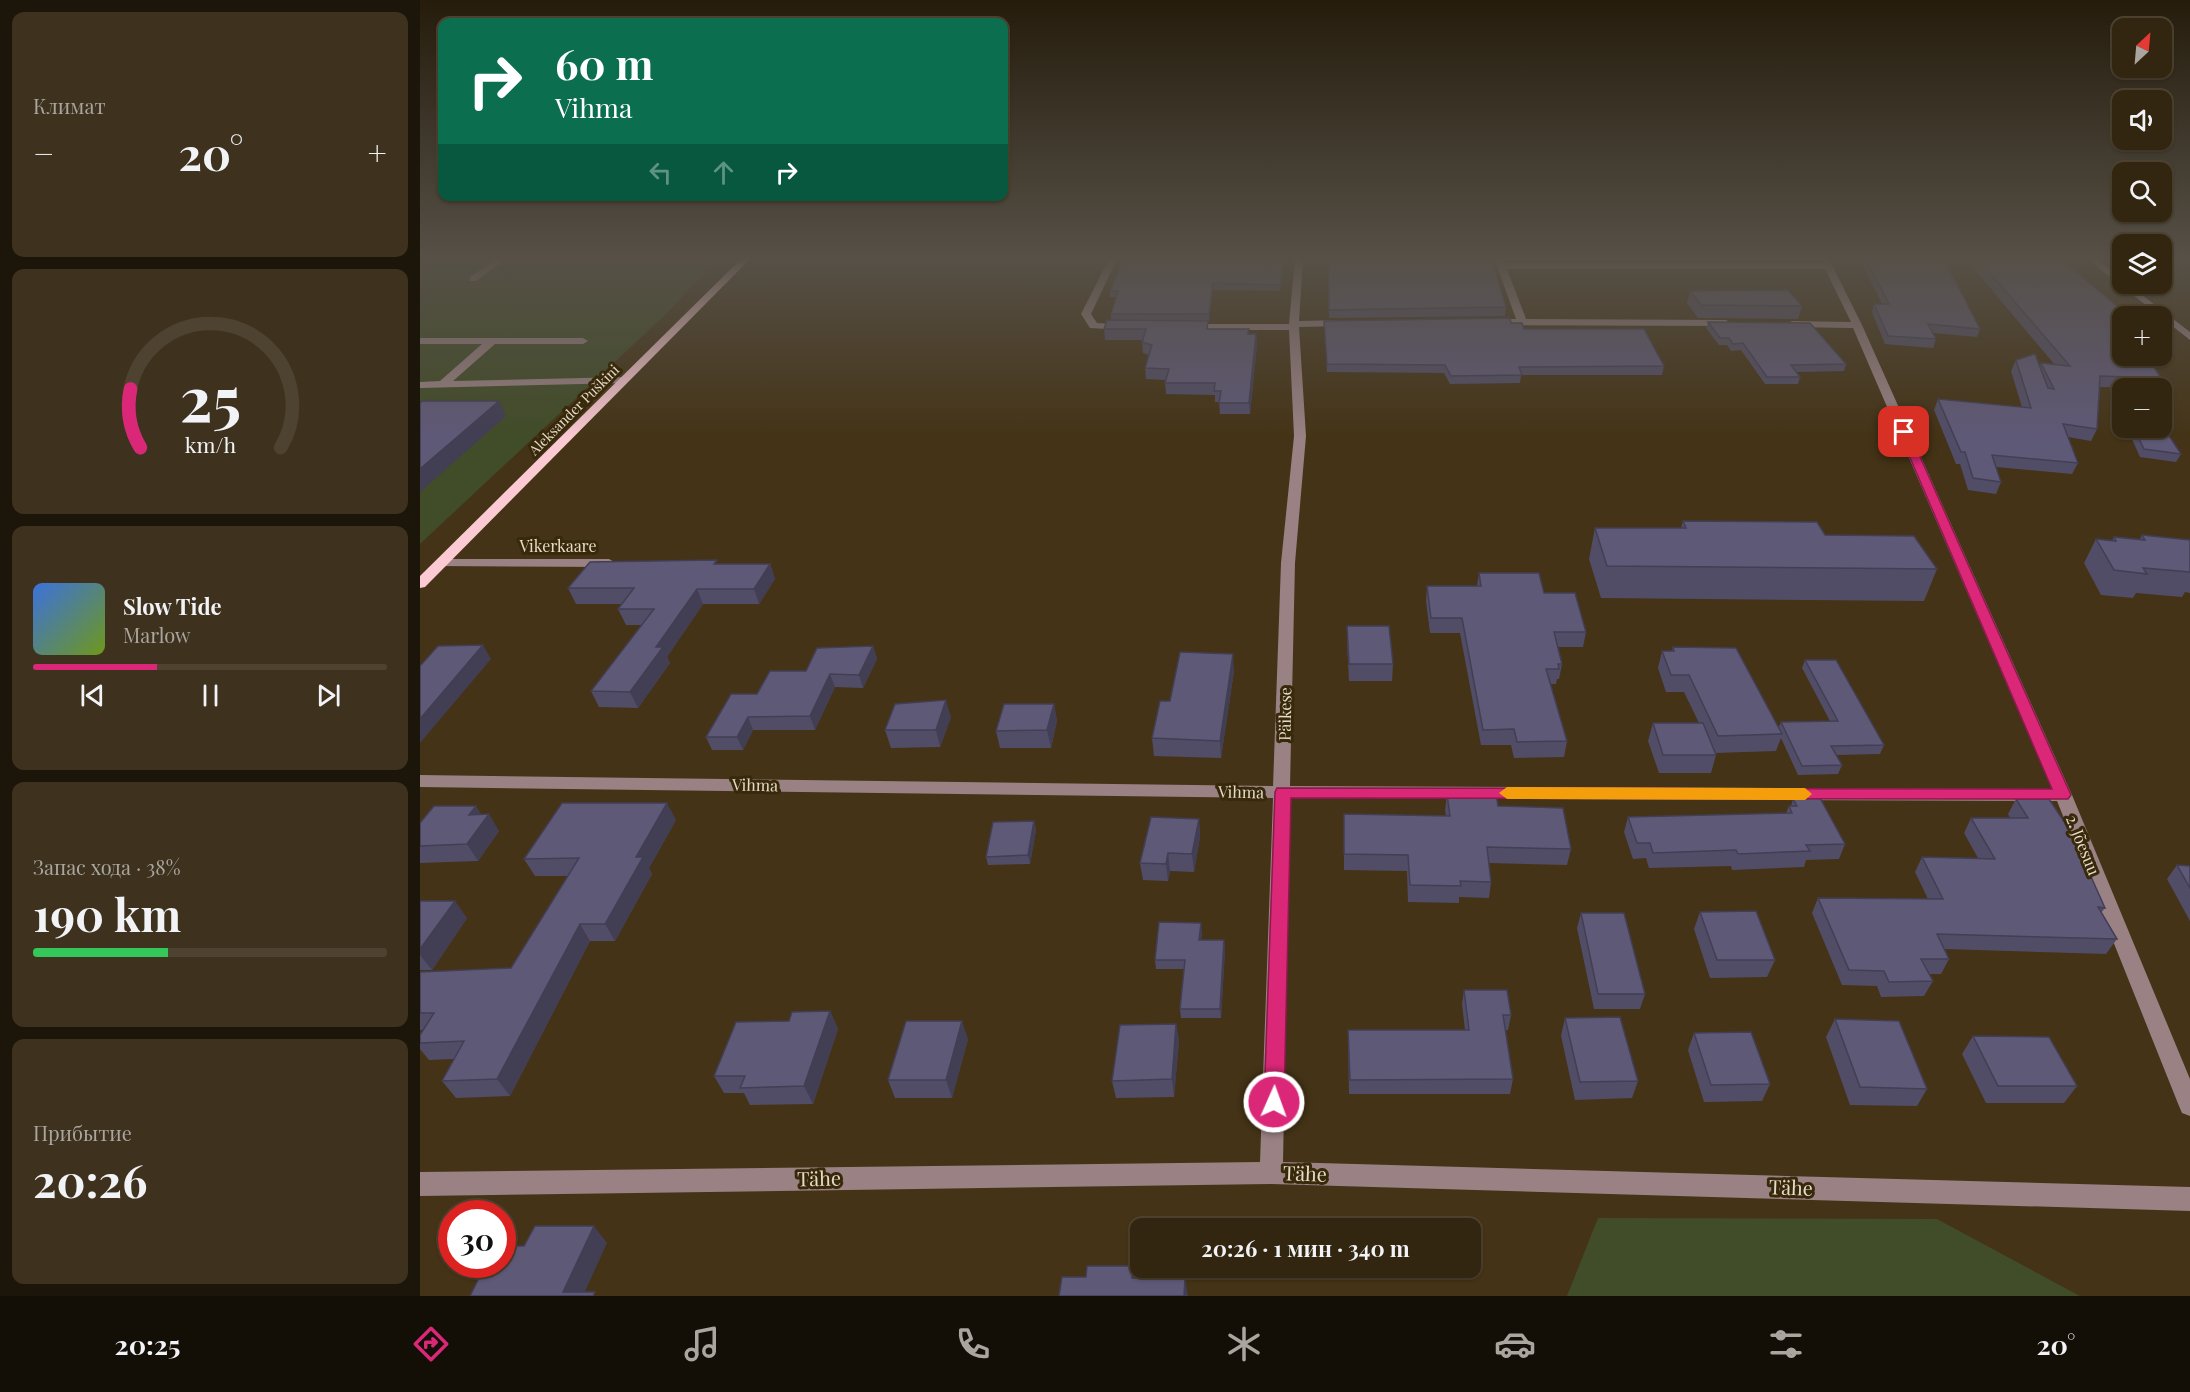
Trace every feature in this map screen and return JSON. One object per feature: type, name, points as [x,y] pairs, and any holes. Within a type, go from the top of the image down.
[{"type":"main road","name":"Aleksander Puškini","points":[[420,584],[688,317]]},
{"type":"street","points":[[1087,317],[1089,323],[1101,327],[1135,327]]},
{"type":"street","name":"Päikese","points":[[1271,1173],[1288,563],[1300,436],[1295,317]]},
{"type":"street","name":"2. Jõesuu","points":[[1853,317],[2063,795],[2190,1106]]},
{"type":"street","points":[[2166,317],[2190,337]]},
{"type":"street","points":[[1486,322],[1737,324]]},
{"type":"street","points":[[1180,327],[1354,323]]},
{"type":"street","points":[[1785,324],[1857,325]]},
{"type":"street","points":[[420,341],[583,341]]},
{"type":"street","points":[[442,385],[492,341]]},
{"type":"street","points":[[420,385],[625,380]]},
{"type":"street","name":"Vikerkaare","points":[[441,563],[628,563]]},
{"type":"street","name":"Vihma","points":[[420,780],[1283,792],[2063,795]]},
{"type":"street","name":"Tähe","points":[[420,1184],[1271,1173],[2190,1199]]},
{"type":"green space","points":[[420,317],[662,317],[420,544]]},
{"type":"green space","points":[[1598,1218],[1937,1219],[2080,1296],[1567,1296]]},
{"type":"building","points":[[1880,317],[1974,317],[1980,329],[1928,324],[1936,339],[1888,336]]},
{"type":"building","points":[[2028,317],[2112,317],[2112,366],[2153,366],[2161,378],[2100,376],[2097,429],[2063,424],[2078,463],[1992,455],[2001,482],[1973,478],[1965,452],[1961,452],[1938,399],[2031,408],[2016,360],[2035,354],[2048,388],[2054,389],[2041,363],[2070,366]]},
{"type":"building","points":[[1510,318],[1511,323],[1522,323],[1524,329],[1644,329],[1664,366],[1519,367],[1522,375],[1451,376],[1445,365],[1327,364],[1324,321]]},
{"type":"building","points":[[1107,320],[1208,321],[1207,329],[1249,329],[1248,334],[1256,334],[1249,403],[1219,403],[1221,391],[1214,391],[1215,383],[1165,383],[1169,369],[1145,368],[1152,345],[1142,342],[1146,329],[1104,329]]},
{"type":"building","points":[[1708,322],[1810,323],[1846,364],[1791,365],[1800,377],[1767,377],[1743,343],[1733,344],[1729,338],[1720,338]]},
{"type":"building","points":[[423,401],[499,401],[420,469],[420,403]]},
{"type":"building","points":[[2139,438],[2171,438],[2181,454],[2144,449]]},
{"type":"building","points":[[1683,521],[1817,522],[1825,535],[1914,536],[1937,569],[1607,566],[1595,528],[1686,528]]},
{"type":"building","points":[[2142,535],[2190,540],[2190,572],[2143,568],[2147,574],[2114,570],[2096,539],[2116,541],[2114,537],[2145,540]]},
{"type":"building","points":[[717,560],[714,564],[770,564],[754,589],[697,589],[656,647],[663,647],[630,692],[591,691],[654,609],[618,609],[634,588],[568,588],[590,562]]},
{"type":"building","points":[[1479,573],[1539,573],[1544,593],[1575,593],[1586,632],[1554,632],[1562,664],[1558,664],[1559,669],[1546,669],[1567,741],[1517,742],[1514,729],[1483,730],[1462,618],[1431,618],[1427,586],[1481,586]]},
{"type":"building","points":[[1347,626],[1389,626],[1393,664],[1349,664]]},
{"type":"building","points":[[483,645],[420,719],[420,666],[438,646]]},
{"type":"building","points":[[873,646],[859,675],[830,674],[810,716],[748,717],[737,737],[706,737],[731,694],[757,694],[770,671],[806,671],[817,648]]},
{"type":"building","points":[[1673,647],[1736,648],[1782,734],[1718,736],[1689,675],[1671,675],[1662,651],[1674,651]]},
{"type":"building","points":[[1180,652],[1233,654],[1220,741],[1152,738],[1160,701],[1170,701]]},
{"type":"building","points":[[1805,660],[1836,660],[1884,745],[1831,746],[1842,765],[1802,766],[1781,722],[1838,721]]},
{"type":"building","points":[[946,700],[936,730],[885,730],[895,704]]},
{"type":"building","points":[[1004,704],[1054,704],[1047,730],[996,731]]},
{"type":"building","points":[[1653,723],[1703,723],[1716,755],[1663,755]]},
{"type":"building","points":[[1447,794],[1496,794],[1498,806],[1563,808],[1571,849],[1487,847],[1491,882],[1460,881],[1461,886],[1410,885],[1408,855],[1344,854],[1344,814],[1450,816]]},
{"type":"building","points":[[1820,798],[1845,844],[1806,845],[1810,851],[1738,854],[1736,850],[1653,853],[1650,843],[1637,843],[1628,817],[1792,813],[1789,806],[1797,806],[1793,799]]},
{"type":"building","points":[[2016,799],[2049,799],[2071,832],[2105,908],[2098,907],[2117,939],[1937,934],[1949,959],[1921,959],[1933,981],[1889,982],[1884,971],[1849,970],[1818,898],[1943,899],[1922,857],[1995,859],[1971,818],[2028,818]]},
{"type":"building","points":[[562,803],[667,803],[636,857],[643,857],[605,924],[580,924],[497,1079],[442,1081],[464,1041],[420,1043],[420,1035],[434,1013],[420,1013],[420,972],[511,968],[579,858],[524,859]]},
{"type":"building","points":[[434,806],[476,806],[469,815],[489,814],[467,844],[420,846],[420,823]]},
{"type":"building","points":[[1151,817],[1199,819],[1192,854],[1168,853],[1166,864],[1140,863]]},
{"type":"building","points":[[1034,821],[1028,855],[986,857],[993,822]]},
{"type":"building","points":[[2177,865],[2190,866],[2190,888]]},
{"type":"building","points":[[420,901],[455,901],[420,949]]},
{"type":"building","points":[[1756,911],[1775,960],[1717,960],[1700,912]]},
{"type":"building","points":[[1581,913],[1624,913],[1645,994],[1598,994]]},
{"type":"building","points":[[1159,922],[1201,923],[1199,940],[1224,940],[1220,1009],[1180,1009],[1185,960],[1155,960]]},
{"type":"building","points":[[1464,990],[1507,990],[1511,1015],[1503,1015],[1513,1079],[1350,1080],[1348,1030],[1469,1030]]},
{"type":"building","points":[[830,1011],[804,1086],[740,1088],[745,1076],[714,1076],[736,1022],[789,1021],[792,1012]]},
{"type":"building","points":[[1620,1017],[1638,1081],[1580,1082],[1565,1018]]},
{"type":"building","points":[[1835,1019],[1899,1021],[1927,1089],[1860,1087]]},
{"type":"building","points":[[906,1021],[962,1021],[946,1080],[888,1080]]},
{"type":"building","points":[[1176,1024],[1172,1079],[1112,1081],[1120,1025]]},
{"type":"building","points":[[1751,1032],[1770,1084],[1711,1085],[1694,1033]]},
{"type":"building","points":[[1973,1036],[2049,1037],[2077,1086],[1998,1086]]},
{"type":"building","points":[[535,1226],[594,1226],[563,1292],[595,1292],[593,1296],[470,1296],[479,1278],[516,1278],[516,1246],[524,1246]]},
{"type":"building","points":[[1087,1266],[1130,1266],[1130,1278],[1185,1279],[1184,1296],[1059,1296],[1062,1277],[1086,1277]]},
{"type":"slow traffic","points":[[1507,793],[1805,794]]},
{"type":"route","points":[[1274,1102],[1283,792],[2063,795],[1904,432]]}]
